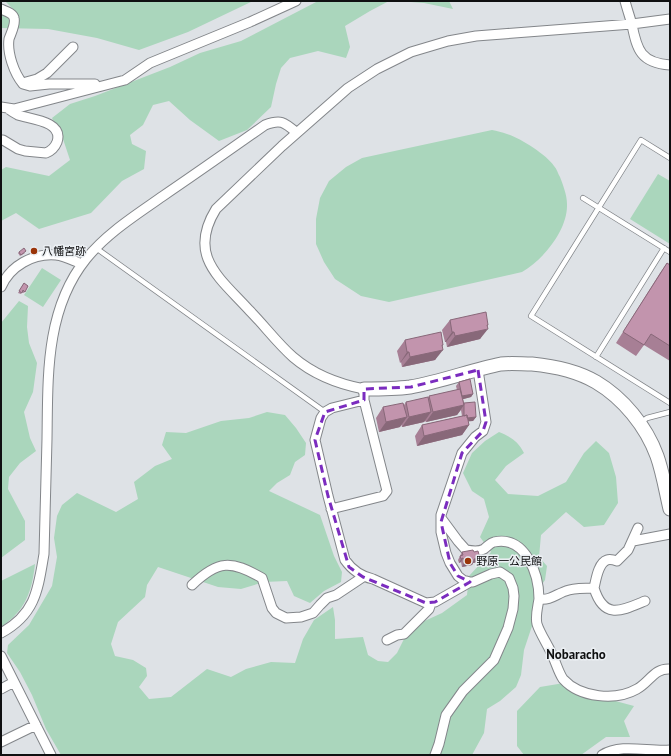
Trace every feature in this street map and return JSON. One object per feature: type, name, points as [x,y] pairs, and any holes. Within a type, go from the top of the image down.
[{"type":"street","points":[[4,108],[14,109],[125,80],[150,63],[250,22],[296,1]]},
{"type":"street","points":[[625,1],[638,49],[651,61],[670,65]]},
{"type":"street","points":[[1,10],[13,15],[14,18],[9,43],[9,52],[23,84],[30,86],[85,84],[104,85]]},
{"type":"street","points":[[331,509],[383,496],[387,490],[364,395],[345,385],[328,379],[308,368],[293,357],[212,270],[207,257],[204,242],[208,221],[216,209],[296,133],[348,88],[376,68],[411,52],[448,41],[476,36],[632,24],[670,19]]},
{"type":"street","points":[[23,84],[47,73],[73,47]]},
{"type":"street","points":[[1,140],[18,149],[46,153],[54,147],[57,140],[57,134],[54,128],[42,121],[17,115],[4,108]]},
{"type":"street","points":[[1,633],[9,629],[24,616],[38,590],[44,554],[48,366],[54,327],[63,299],[82,264],[106,238],[128,220],[265,125],[275,121],[285,123],[296,133]]},
{"type":"street","points":[[1,287],[8,276],[18,266],[36,257],[57,255],[82,264]]},
{"type":"street","points":[[435,755],[446,715],[463,691],[494,660],[508,628],[513,609],[513,588],[509,578],[500,572],[470,582],[431,603],[421,601],[373,579],[363,577],[349,567],[345,560],[331,509],[315,440],[321,418],[325,412],[364,395],[411,387],[502,364],[546,365],[571,372],[595,382],[618,398],[639,424],[648,437],[657,456],[670,509]]},
{"type":"street","points":[[470,582],[458,576],[450,563],[441,532],[441,518],[462,454],[475,437],[483,431],[486,422],[478,370]]},
{"type":"street","points":[[441,518],[466,550],[479,550],[492,542],[505,541],[511,542],[522,549],[530,561],[539,593],[537,624],[561,675],[568,683],[579,690],[602,696],[617,696],[626,694],[640,687],[656,672],[670,669]]},
{"type":"street","points":[[638,528],[628,550],[617,561],[610,560],[604,562],[599,569],[594,588],[597,597],[604,607],[614,611],[630,608],[645,601]]},
{"type":"street","points":[[633,541],[670,534]]},
{"type":"street","points":[[192,585],[202,575],[216,566],[227,565],[244,569],[262,578],[272,608],[276,613],[286,618],[301,617],[313,613],[327,598],[336,595],[363,577]]},
{"type":"street","points":[[539,599],[547,600],[557,593],[570,590],[594,588]]},
{"type":"street","points":[[387,640],[397,635],[404,634],[429,609],[431,603]]},
{"type":"street","points":[[1,656],[51,755]]},
{"type":"street","points":[[1,689],[14,682]]},
{"type":"street","points":[[1,742],[36,725]]},
{"type":"street","points":[[602,755],[606,752],[621,749],[670,750]]},
{"type":"lane","points":[[670,158],[641,140],[531,316],[670,403]]},
{"type":"lane","points":[[583,198],[670,252]]},
{"type":"lane","points":[[96,248],[325,412]]},
{"type":"lane","points":[[596,357],[664,248]]},
{"type":"lane","points":[[639,424],[647,418],[670,412]]},
{"type":"highlighted area","points":[[478,370],[486,422],[483,431],[462,453],[441,522],[450,563],[458,576],[470,582],[435,602],[426,603],[363,577],[349,567],[328,496],[315,440],[325,412],[364,400],[364,389],[411,387]]},
{"type":"green space","points":[[5,1],[253,1],[188,32],[139,50],[97,38],[48,29],[1,28],[1,13],[6,17],[12,18],[16,17],[17,13]]},
{"type":"green space","points":[[318,1],[389,1],[345,26],[350,47],[346,58],[318,51],[290,58],[281,68],[271,107],[247,130],[219,141],[190,120],[169,101],[153,105],[143,125],[130,135],[132,144],[146,151],[144,169],[122,181],[91,213],[39,229],[16,213],[1,221],[1,170],[6,167],[49,176],[70,160],[62,136],[52,118],[70,104],[170,67],[200,53],[241,41]]},
{"type":"green space","points":[[398,1],[449,1],[453,9],[424,3]]},
{"type":"green space","points":[[492,130],[512,136],[526,143],[551,162],[560,177],[566,194],[566,214],[559,234],[538,260],[522,272],[389,302],[361,296],[335,279],[324,262],[316,244],[316,219],[320,198],[329,181],[346,167],[362,158]]},
{"type":"green space","points":[[658,174],[670,181],[670,244],[630,219]]},
{"type":"green space","points":[[42,268],[61,280],[43,307],[24,295]]},
{"type":"green space","points":[[19,301],[28,306],[27,327],[29,343],[37,363],[33,392],[24,412],[30,438],[36,451],[20,463],[9,477],[8,489],[25,521],[25,540],[1,558],[1,323]]},
{"type":"green space","points":[[267,412],[285,415],[306,443],[305,455],[295,462],[290,475],[277,483],[269,491],[320,515],[334,556],[342,572],[341,582],[324,591],[310,603],[294,596],[287,581],[264,582],[241,589],[218,587],[158,567],[147,585],[145,597],[118,622],[111,644],[115,656],[133,660],[146,668],[147,676],[139,687],[149,699],[171,697],[207,669],[231,677],[246,669],[271,662],[295,663],[303,639],[314,620],[333,607],[335,639],[363,637],[368,655],[378,661],[388,662],[397,653],[405,637],[418,624],[442,613],[467,595],[469,576],[491,552],[480,537],[489,517],[484,499],[472,491],[463,473],[472,453],[485,441],[499,432],[514,440],[524,453],[506,466],[495,480],[508,494],[538,496],[566,482],[584,453],[596,441],[609,453],[616,477],[618,503],[604,525],[584,527],[566,512],[541,535],[539,557],[547,566],[545,580],[536,593],[533,623],[524,650],[521,675],[516,687],[500,701],[487,709],[484,733],[472,755],[61,755],[46,729],[32,695],[20,672],[7,653],[8,645],[29,625],[52,586],[57,557],[54,538],[57,516],[62,505],[77,493],[116,512],[138,499],[134,482],[155,466],[172,459],[162,445],[166,432],[186,433],[221,421],[249,418]]},
{"type":"green space","points":[[35,564],[32,583],[26,600],[16,614],[1,627],[1,581]]},
{"type":"green space","points":[[564,683],[585,698],[608,699],[634,706],[624,721],[630,737],[606,737],[581,755],[524,755],[517,746],[517,711],[540,687]]},
{"type":"building","points":[[24,248],[26,251],[21,255],[19,252]]},
{"type":"building","points":[[667,263],[670,265],[670,346],[651,334],[644,345],[623,332]]},
{"type":"building","points":[[24,283],[28,286],[25,292],[23,290],[22,293],[19,291]]},
{"type":"building","points":[[486,312],[488,329],[455,336],[454,332],[452,332],[450,320]]},
{"type":"building","points":[[441,332],[443,350],[410,357],[409,352],[407,352],[405,340]]},
{"type":"building","points":[[470,379],[473,394],[462,396],[459,382]]},
{"type":"building","points":[[460,389],[464,405],[433,412],[429,396]]},
{"type":"building","points":[[428,397],[431,412],[409,417],[406,402]]},
{"type":"building","points":[[475,402],[476,417],[467,418],[467,415],[464,416],[464,403]]},
{"type":"building","points":[[403,403],[407,417],[386,422],[383,407]]},
{"type":"building","points":[[467,415],[469,425],[424,436],[422,425]]},
{"type":"building","points":[[473,550],[474,552],[478,551],[480,558],[464,563],[463,558],[461,559],[460,556],[463,555],[462,552]]},
{"type":"place","name":"八幡宮跡","points":[[34,251]]},
{"type":"place","name":"野原一公民館","points":[[468,561]]},
{"type":"district","name":"Nobaracho","points":[[576,654]]}]
